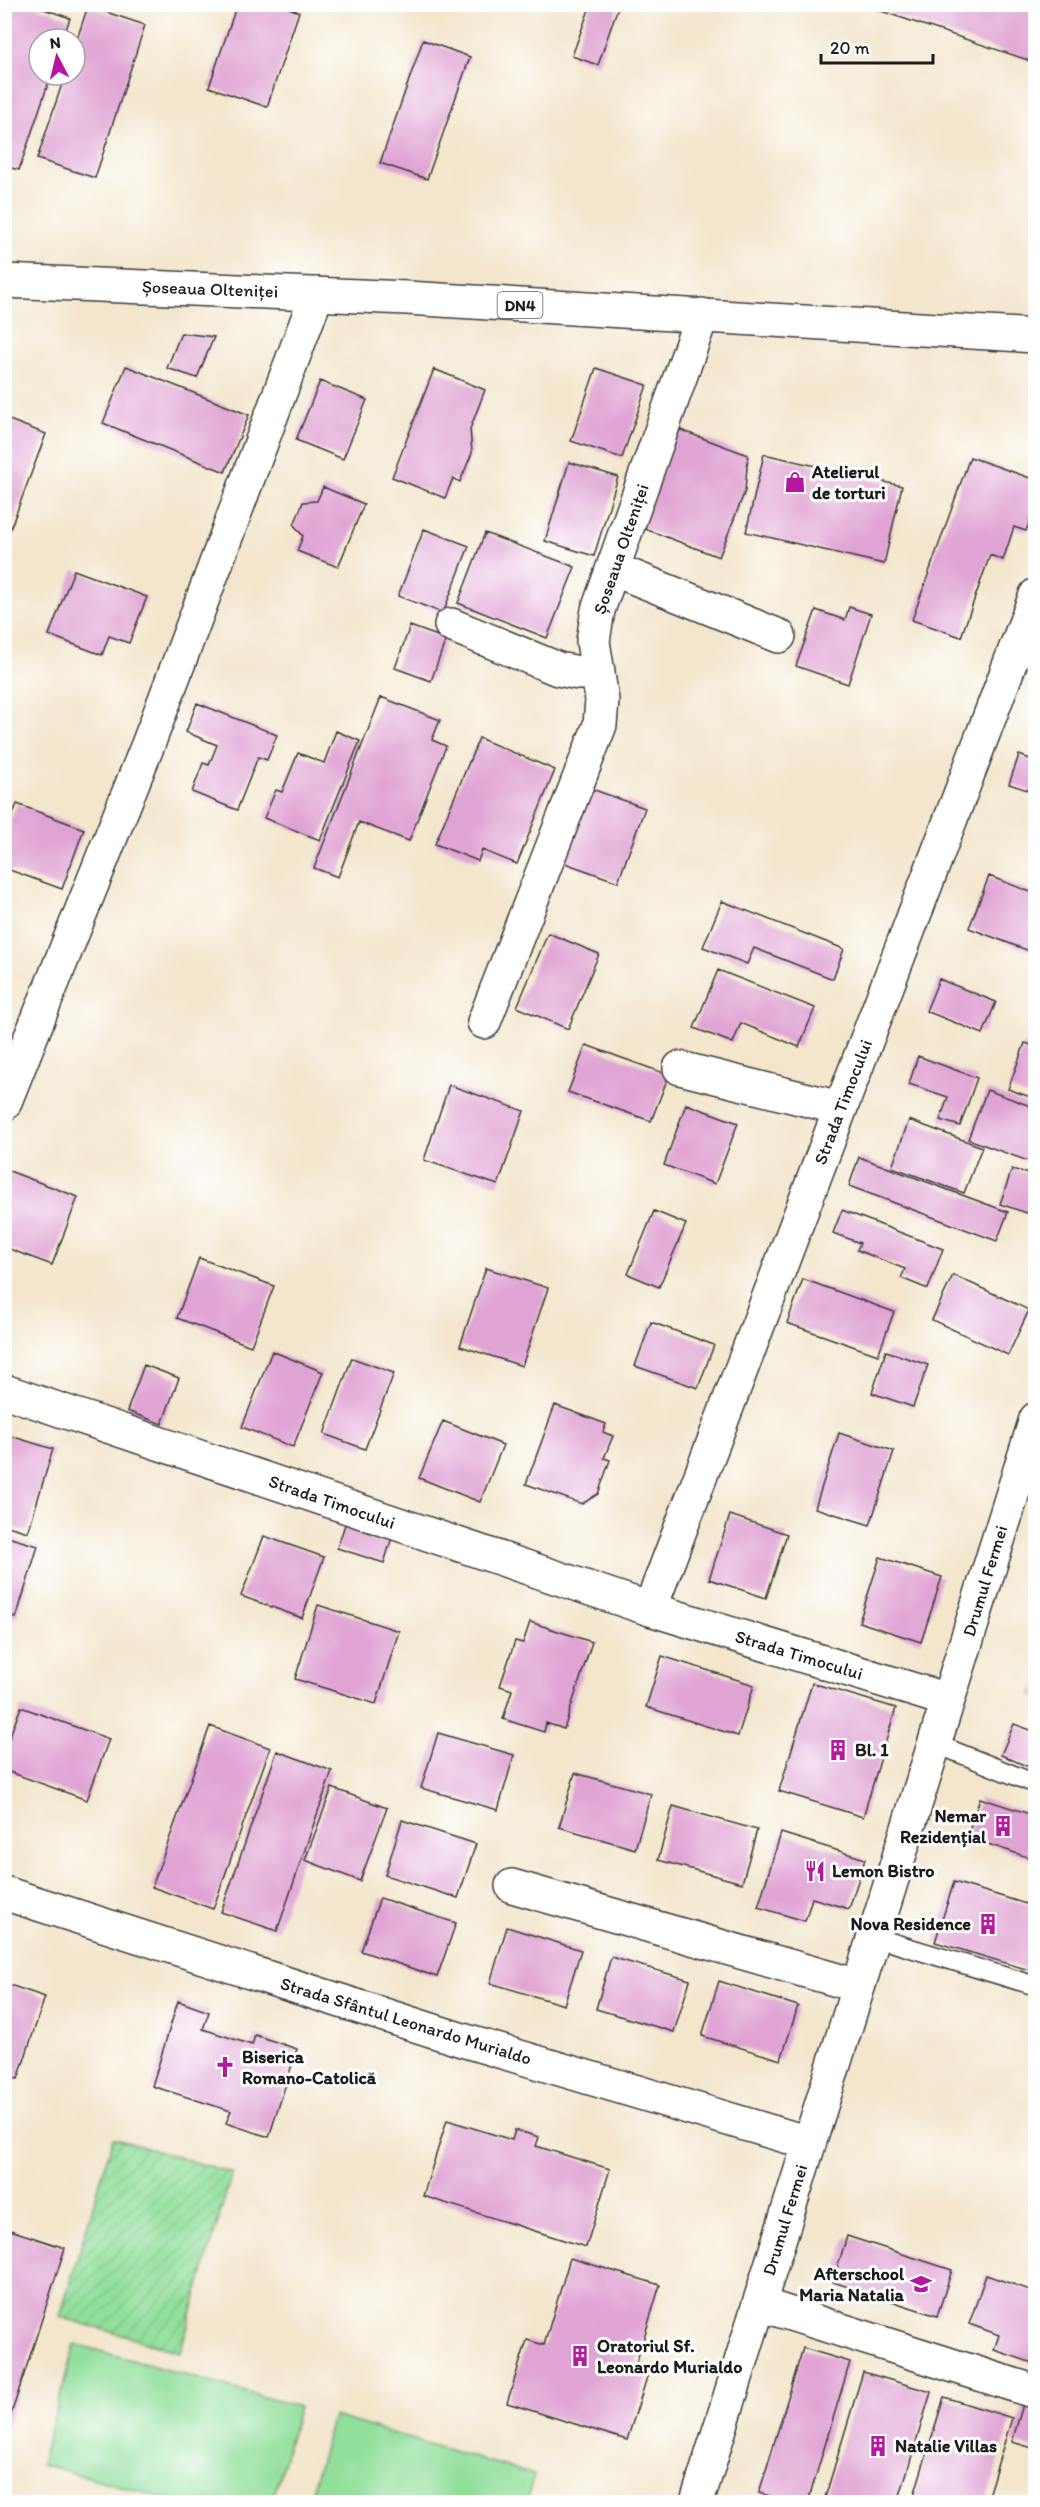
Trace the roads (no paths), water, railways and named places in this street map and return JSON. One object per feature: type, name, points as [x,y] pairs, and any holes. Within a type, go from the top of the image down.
[{"type":"street","name":"Șoseaua Olteniței","points":[[4,281],[317,294],[1035,336]]},
{"type":"street","points":[[4,1104],[149,742],[317,294]]},
{"type":"street","name":"Șoseaua Olteniței","points":[[484,1022],[600,725],[602,700],[593,640],[598,610],[702,315]]},
{"type":"street","points":[[613,569],[779,636]]},
{"type":"street","name":"Strada Timocului","points":[[650,1609],[1035,595]]},
{"type":"street","points":[[451,625],[558,669],[579,673],[598,671]]},
{"type":"street","points":[[680,1068],[840,1108]]},
{"type":"street","name":"Strada Timocului","points":[[9,1393],[650,1609],[947,1700]]},
{"type":"street","name":"Drumul Fermei","points":[[697,2502],[1035,1419]]},
{"type":"street","points":[[512,1886],[858,1986]]},
{"type":"street","name":"Strada Sfântul Leonardo Murialdo","points":[[4,1893],[459,2039],[809,2143]]},
{"type":"street","points":[[759,2304],[1035,2391]]},
{"type":"lane","points":[[934,1743],[1035,1784]]},
{"type":"lane","points":[[874,1937],[1035,1986]]},
{"type":"place","name":"Atelierul de torturi","points":[[795,482]]},
{"type":"place","name":"Bl. 1","points":[[838,1750]]},
{"type":"place","name":"Nemar Rezidențial","points":[[1003,1826]]},
{"type":"place","name":"Lemon Bistro","points":[[815,1871]]},
{"type":"place","name":"Nova Residence","points":[[988,1924]]},
{"type":"place","name":"Biserica Romano-Catolică","points":[[225,2067]]},
{"type":"place","name":"Afterschool Maria Natalia","points":[[921,2284]]},
{"type":"place","name":"Oratoriul Sf. Leonardo Murialdo","points":[[580,2356]]},
{"type":"place","name":"Natalie Villas","points":[[878,2446]]}]
